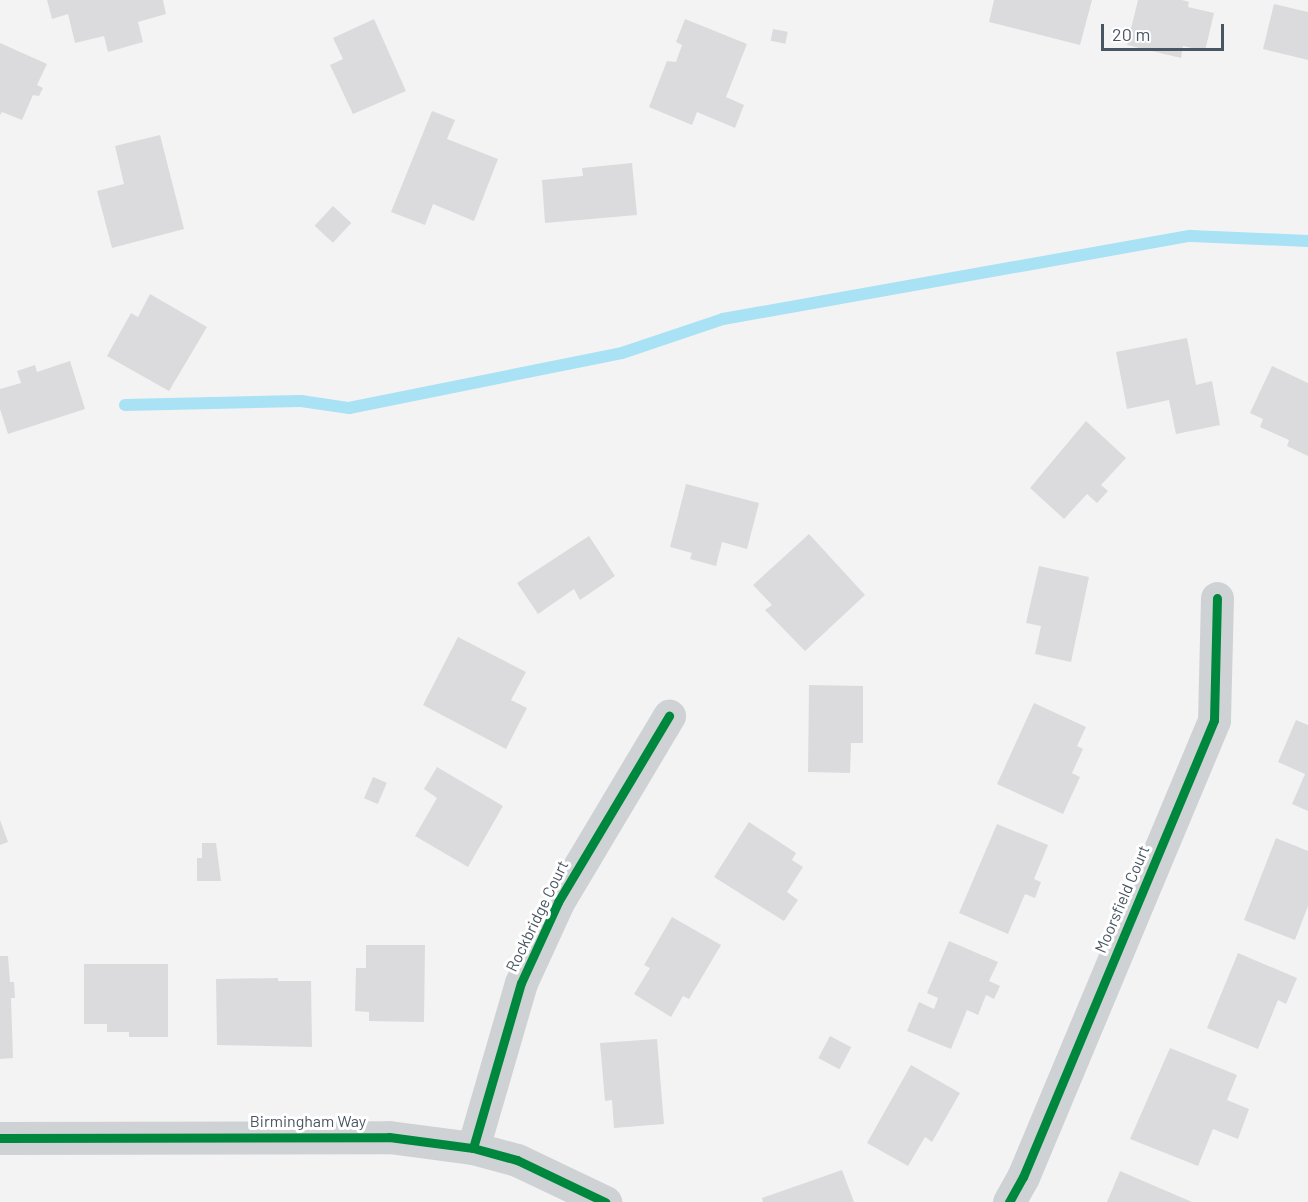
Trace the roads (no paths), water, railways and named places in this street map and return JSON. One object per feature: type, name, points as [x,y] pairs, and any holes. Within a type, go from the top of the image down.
[{"type":"street","name":"Moorsfield Court","points":[[1009,1202],[1023,1177],[1214,720],[1216,598]]},
{"type":"street","name":"Rockbridge Court","points":[[473,1148],[521,983],[558,902],[669,716]]},
{"type":"street","name":"Birmingham Way","points":[[0,1138],[325,1135],[389,1137],[473,1148],[517,1160],[605,1202]]},
{"type":"waterway","points":[[125,405],[301,401],[349,408],[622,353],[723,319],[1191,236],[1308,241]]}]
